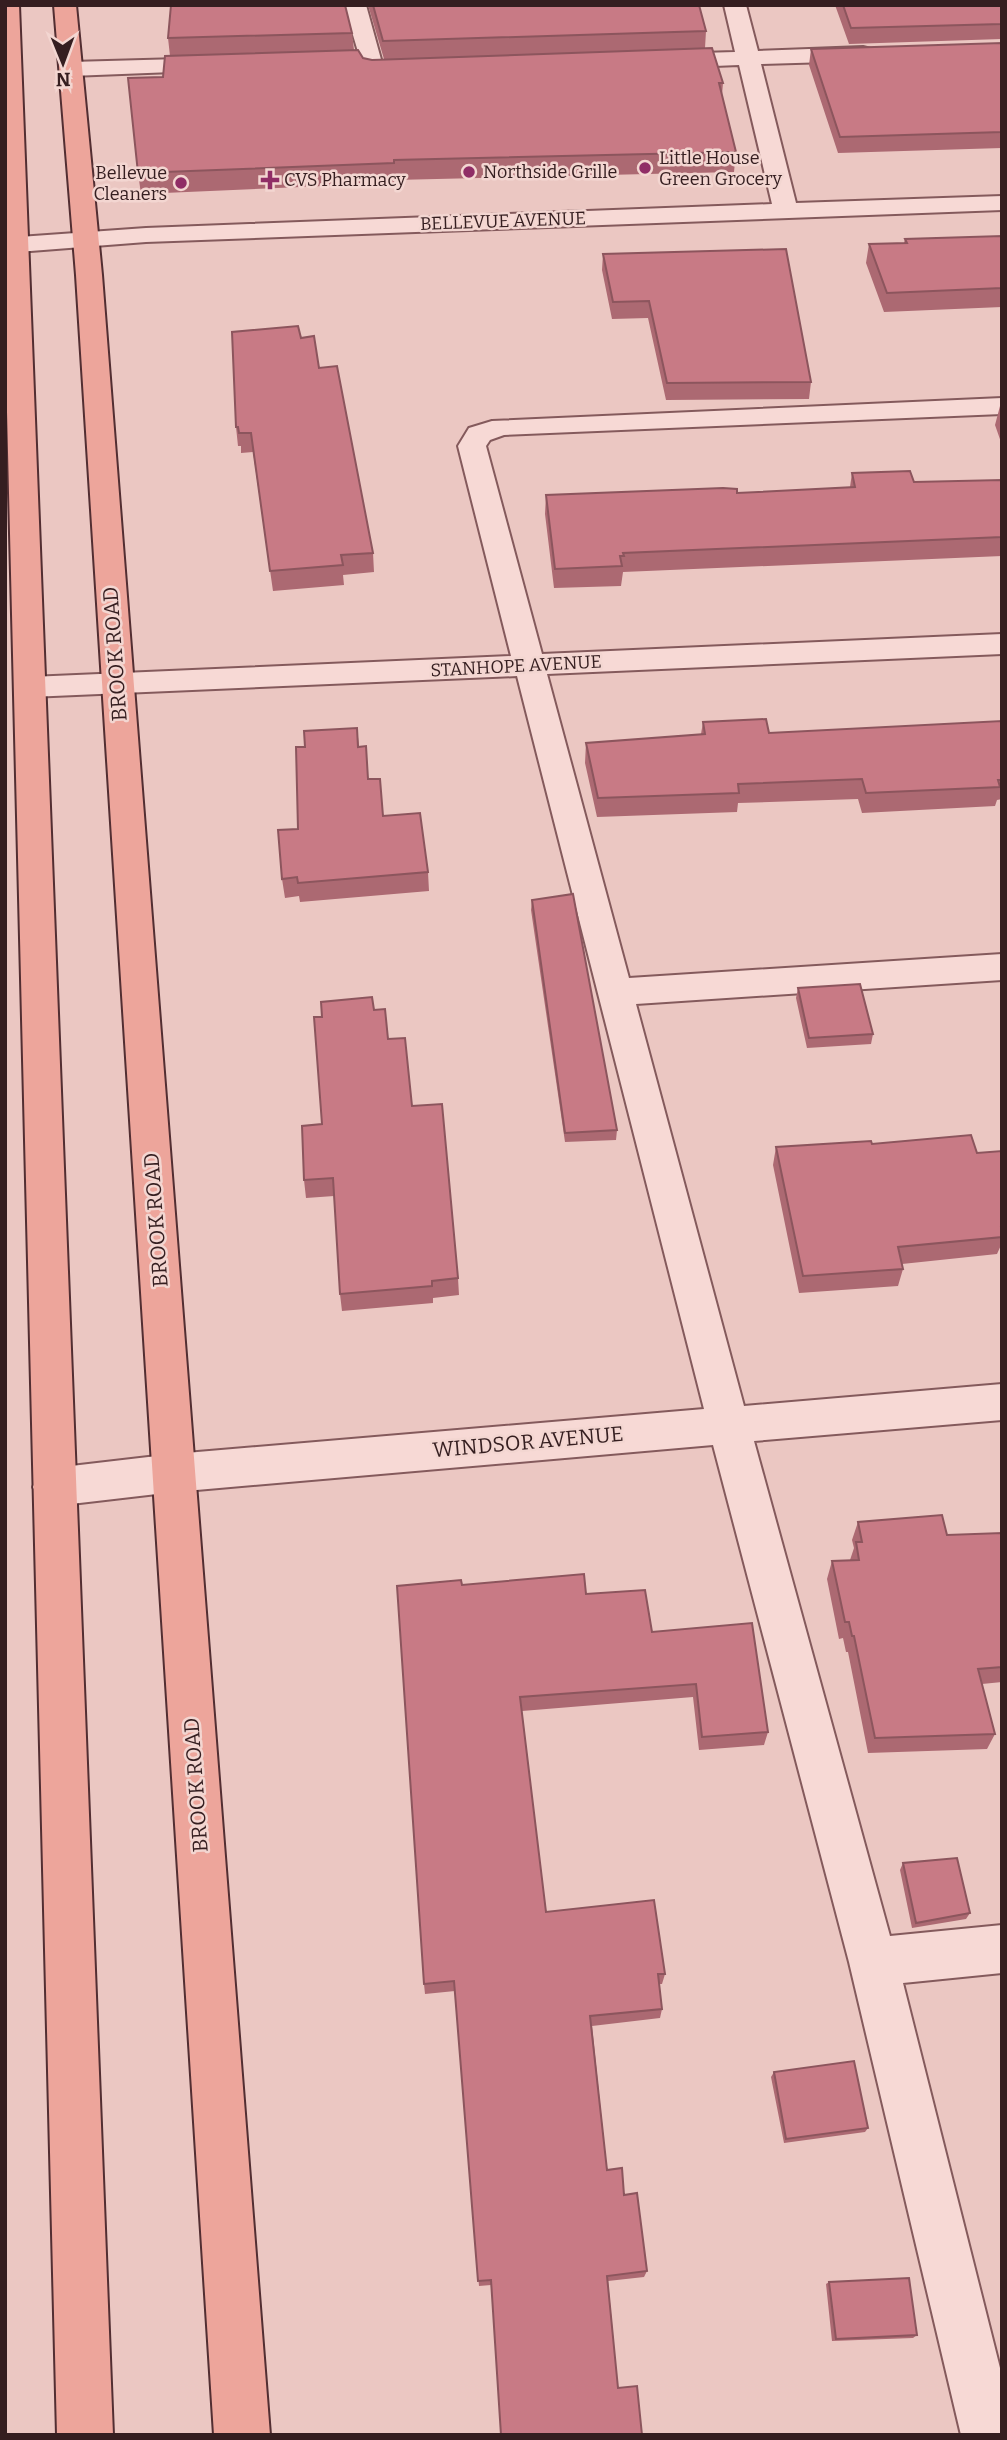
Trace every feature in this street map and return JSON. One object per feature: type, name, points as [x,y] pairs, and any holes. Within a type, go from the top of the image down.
[{"type":"main road","points":[[8,5],[10,245],[30,687],[85,2435]]},
{"type":"main road","name":"BROOK ROAD","points":[[65,5],[86,239],[242,2435]]},
{"type":"street","points":[[355,5],[373,70],[443,67]]},
{"type":"street","points":[[735,5],[786,211]]},
{"type":"street","points":[[637,61],[882,53]]},
{"type":"street","points":[[344,61],[370,60]]},
{"type":"street","points":[[71,69],[237,64]]},
{"type":"street","name":"BELLEVUE AVENUE","points":[[10,245],[86,239],[1002,203]]},
{"type":"street","points":[[989,2435],[873,1962],[472,446],[480,434],[489,429],[1002,405]]},
{"type":"street","name":"STANHOPE AVENUE","points":[[30,687],[1002,644]]},
{"type":"street","points":[[616,992],[1002,967]]},
{"type":"street","name":"WINDSOR AVENUE","points":[[54,1487],[174,1474],[1002,1402]]},
{"type":"street","points":[[873,1962],[1002,1950]]},
{"type":"building","points":[[171,5],[345,5],[352,33],[168,38]]},
{"type":"building","points":[[373,5],[699,5],[706,31],[383,41]]},
{"type":"building","points":[[843,5],[1002,5],[1002,24],[851,28]]},
{"type":"building","points":[[1002,43],[1002,132],[840,137],[811,49]]},
{"type":"building","points":[[712,48],[723,83],[719,83],[736,152],[394,160],[394,163],[138,173],[128,78],[163,77],[165,56],[358,50],[363,58],[372,60]]},
{"type":"building","points":[[1002,236],[1002,288],[887,293],[869,244],[907,243],[905,239]]},
{"type":"building","points":[[786,249],[811,382],[667,383],[649,301],[613,302],[603,254]]},
{"type":"building","points":[[298,326],[301,338],[314,336],[319,368],[337,366],[373,553],[341,555],[343,565],[270,571],[251,433],[239,433],[236,427],[232,332]]},
{"type":"building","points":[[910,471],[914,482],[1002,480],[1002,537],[623,553],[624,556],[620,556],[622,566],[555,569],[546,495],[723,488],[737,489],[737,493],[855,487],[852,473]]},
{"type":"building","points":[[766,719],[769,733],[1002,721],[1002,780],[998,780],[1000,787],[866,793],[862,779],[738,784],[739,793],[598,798],[586,743],[705,734],[703,722]]},
{"type":"building","points":[[357,728],[358,747],[366,746],[368,779],[380,779],[383,816],[420,813],[428,872],[298,883],[297,877],[282,879],[278,830],[298,829],[296,747],[305,747],[304,731]]},
{"type":"building","points":[[573,894],[617,1130],[565,1133],[532,900]]},
{"type":"building","points":[[860,984],[873,1034],[809,1038],[798,988]]},
{"type":"building","points":[[372,997],[374,1010],[385,1009],[388,1039],[405,1038],[412,1106],[442,1104],[458,1278],[432,1281],[432,1286],[340,1294],[333,1178],[304,1180],[302,1126],[322,1124],[314,1017],[322,1017],[321,1002]]},
{"type":"building","points":[[971,1135],[977,1153],[1002,1151],[1002,1237],[898,1247],[903,1269],[803,1276],[776,1147],[871,1141],[872,1144]]},
{"type":"building","points":[[942,1515],[947,1535],[1002,1533],[1002,1667],[978,1669],[995,1734],[875,1738],[854,1636],[849,1622],[845,1622],[832,1561],[859,1560],[856,1542],[862,1542],[858,1522]]},
{"type":"building","points":[[584,1574],[586,1594],[645,1590],[652,1632],[752,1623],[768,1732],[702,1737],[696,1684],[520,1697],[546,1912],[654,1900],[665,1974],[658,1974],[662,2009],[590,2016],[607,2170],[622,2168],[624,2195],[637,2193],[647,2271],[607,2276],[618,2388],[637,2386],[642,2435],[501,2435],[491,2280],[478,2281],[454,1981],[424,1984],[397,1586],[461,1580],[462,1585]]},
{"type":"building","points":[[957,1858],[970,1913],[916,1923],[903,1863]]},
{"type":"building","points":[[854,2061],[868,2128],[786,2139],[774,2072]]},
{"type":"building","points":[[909,2278],[917,2335],[836,2339],[829,2282]]},
{"type":"place","name":"Little House Green Grocery","points":[[645,168]]},
{"type":"place","name":"Northside Grille","points":[[469,172]]},
{"type":"place","name":"CVS Pharmacy","points":[[270,180]]},
{"type":"place","name":"Bellevue Cleaners","points":[[181,183]]}]
